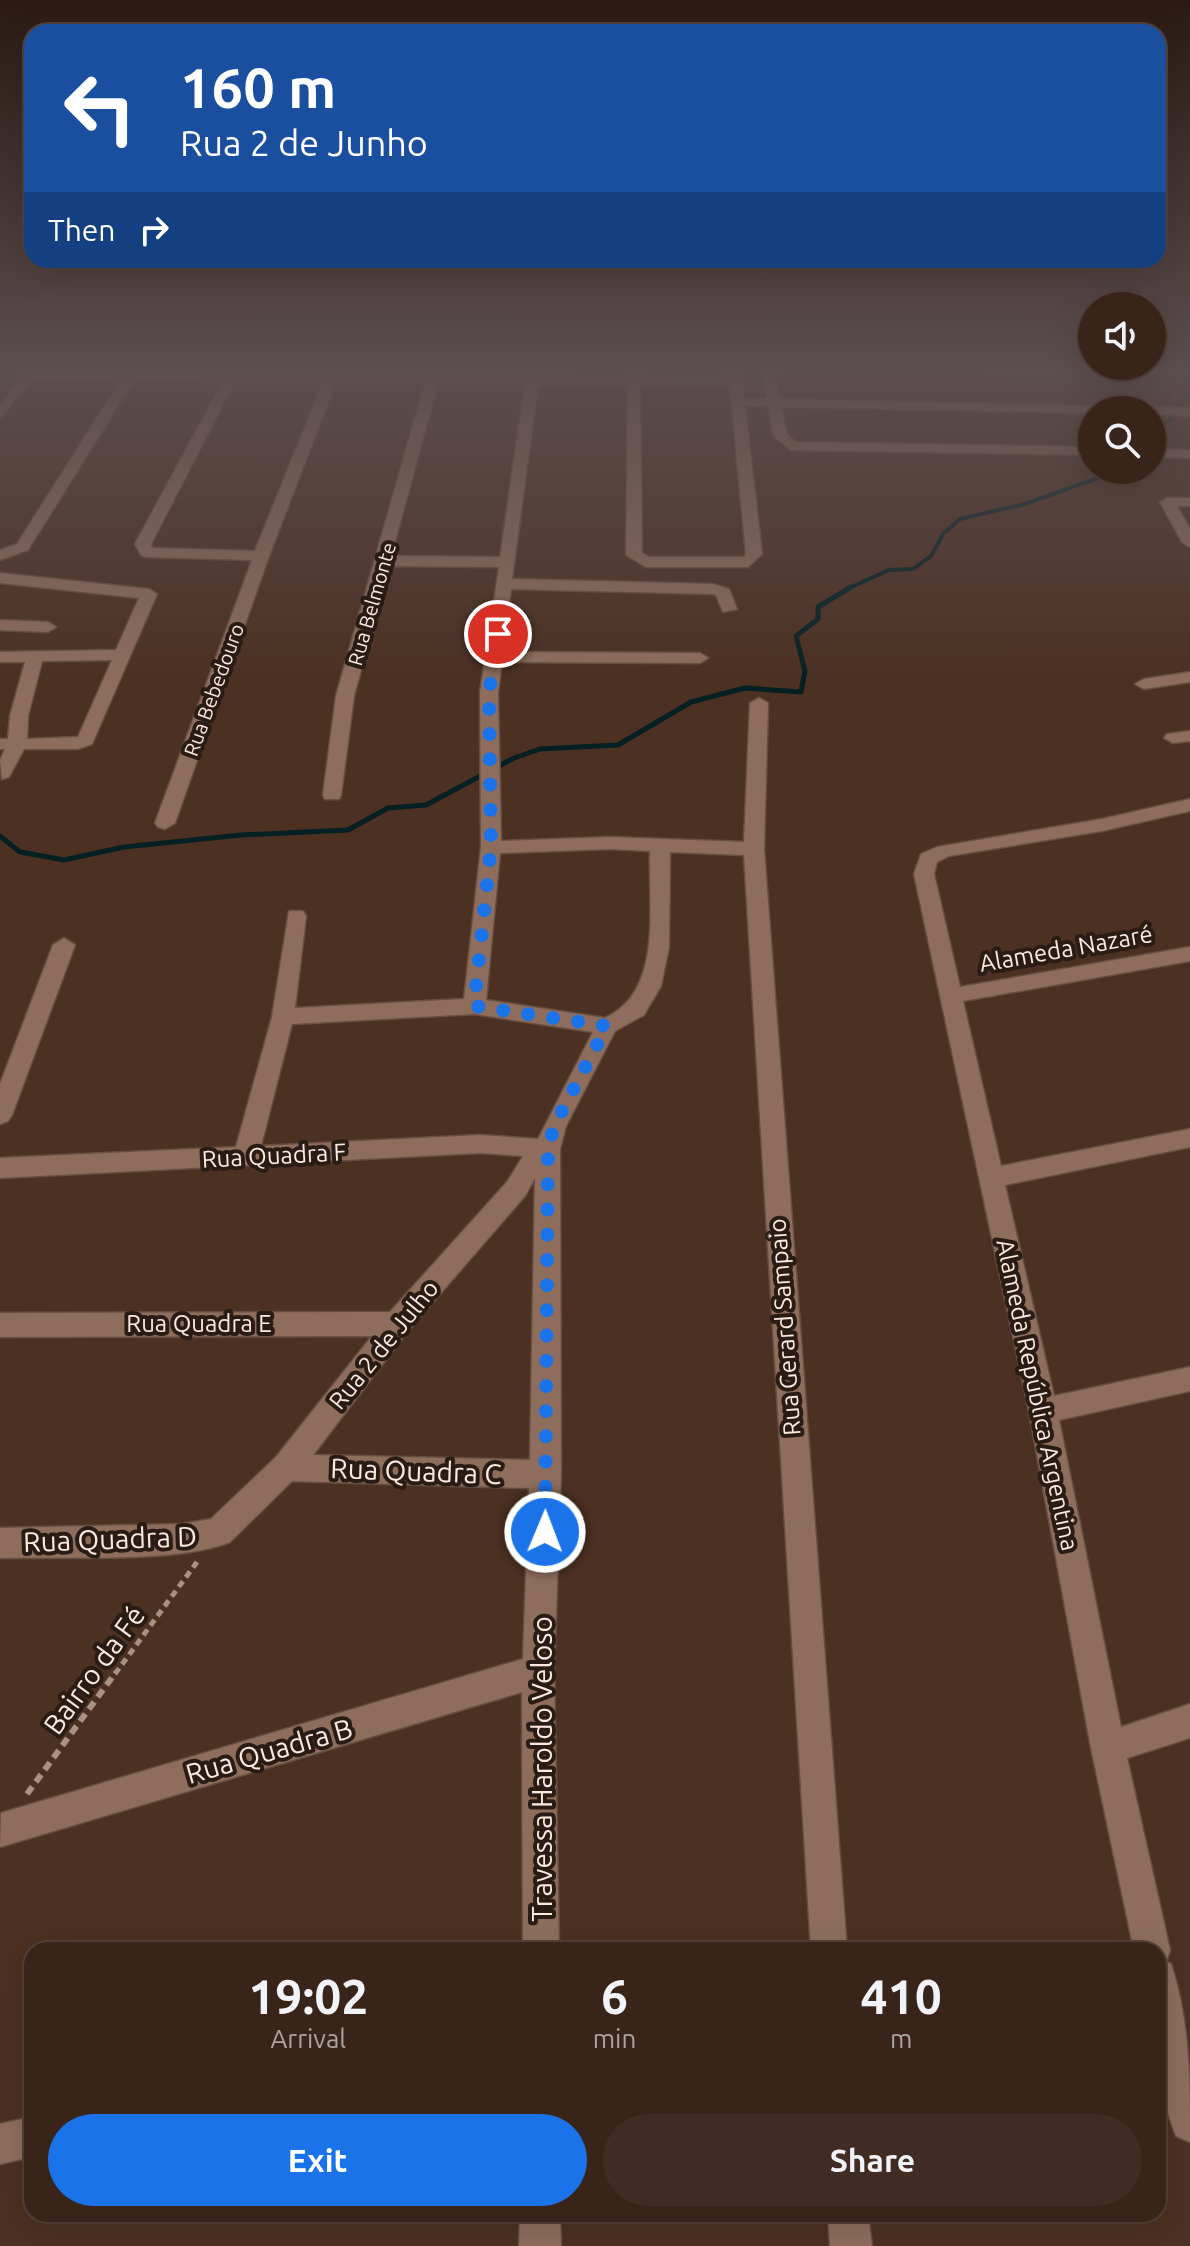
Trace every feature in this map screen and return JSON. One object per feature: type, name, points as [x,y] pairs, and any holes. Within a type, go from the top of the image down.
[{"type":"street","points":[[0,555],[23,547],[69,473]]},
{"type":"street","points":[[181,473],[143,544],[146,552],[261,556]]},
{"type":"street","name":"Rua Bebedouro","points":[[165,823],[294,473]]},
{"type":"street","name":"Rua Belmonte","points":[[332,795],[345,696],[408,473]]},
{"type":"street","points":[[474,1006],[491,847],[488,718],[519,473]]},
{"type":"street","points":[[635,473],[636,558],[646,562],[733,565],[753,558],[745,473]]},
{"type":"street","points":[[1190,502],[1167,502],[1190,542]]},
{"type":"street","points":[[385,561],[507,562]]},
{"type":"street","points":[[0,578],[149,594],[86,740],[68,744],[9,744]]},
{"type":"street","points":[[505,584],[713,589],[723,592],[727,604]]},
{"type":"street","points":[[0,625],[48,627]]},
{"type":"street","points":[[2,773],[35,655]]},
{"type":"street","points":[[0,657],[124,655]]},
{"type":"street","points":[[494,657],[700,658]]},
{"type":"street","points":[[1144,684],[1190,677]]},
{"type":"street","name":"Rua Gerard Sampaio","points":[[759,703],[754,849],[828,1942]]},
{"type":"street","name":"Alameda República Argentina","points":[[1150,1942],[1108,1748],[1043,1411],[924,874],[928,858],[944,851],[1102,825],[1190,805]]},
{"type":"street","points":[[491,847],[660,844],[754,849]]},
{"type":"street","points":[[283,1017],[474,1006],[607,1026],[628,1016],[641,1004],[650,989],[656,959],[660,844]]},
{"type":"street","points":[[245,1158],[283,1017],[296,916]]},
{"type":"street","points":[[0,1115],[5,1088],[64,945]]},
{"type":"street","name":"Alameda Nazaré","points":[[950,996],[1190,954]]},
{"type":"street","name":"Travessa Haroldo Veloso","points":[[541,1942],[538,1671],[546,1474],[544,1149],[607,1026]]},
{"type":"street","points":[[991,1178],[1190,1138]]},
{"type":"street","name":"Rua Quadra F","points":[[0,1168],[480,1144],[544,1149]]},
{"type":"street","name":"Rua 2 de Julho","points":[[219,1532],[286,1467],[397,1324],[516,1189],[544,1149]]},
{"type":"street","name":"Rua Quadra E","points":[[0,1325],[397,1324]]},
{"type":"street","points":[[1043,1411],[1190,1379]]},
{"type":"street","name":"Rua Quadra C","points":[[286,1467],[437,1474],[546,1474]]},
{"type":"street","name":"Rua Quadra D","points":[[0,1543],[182,1539],[219,1532]]},
{"type":"street","name":"Rua Quadra B","points":[[1,1830],[538,1671]]},
{"type":"street","points":[[1108,1748],[1190,1721]]},
{"type":"street","points":[[1166,2013],[1190,2122]]},
{"type":"street","points":[[0,2144],[24,2139]]},
{"type":"street","points":[[540,2222],[540,2246]]},
{"type":"street","points":[[849,2222],[851,2246]]},
{"type":"path","name":"Bairro da Fé","points":[[1,1830],[219,1532]]},
{"type":"waterway","points":[[850,588],[889,570],[913,569],[931,556],[943,534],[960,519],[1025,504],[1081,484]]},
{"type":"waterway","points":[[0,836],[20,852],[64,860],[124,847],[241,835],[348,830],[388,808],[426,805],[514,758],[540,749],[618,745],[691,702],[745,688],[801,692],[805,671],[796,636],[818,619],[818,607],[850,588]]},
{"type":"route","points":[[498,634],[488,718],[491,847],[474,1006],[607,1026],[554,1126],[548,1149],[545,1532]]}]
